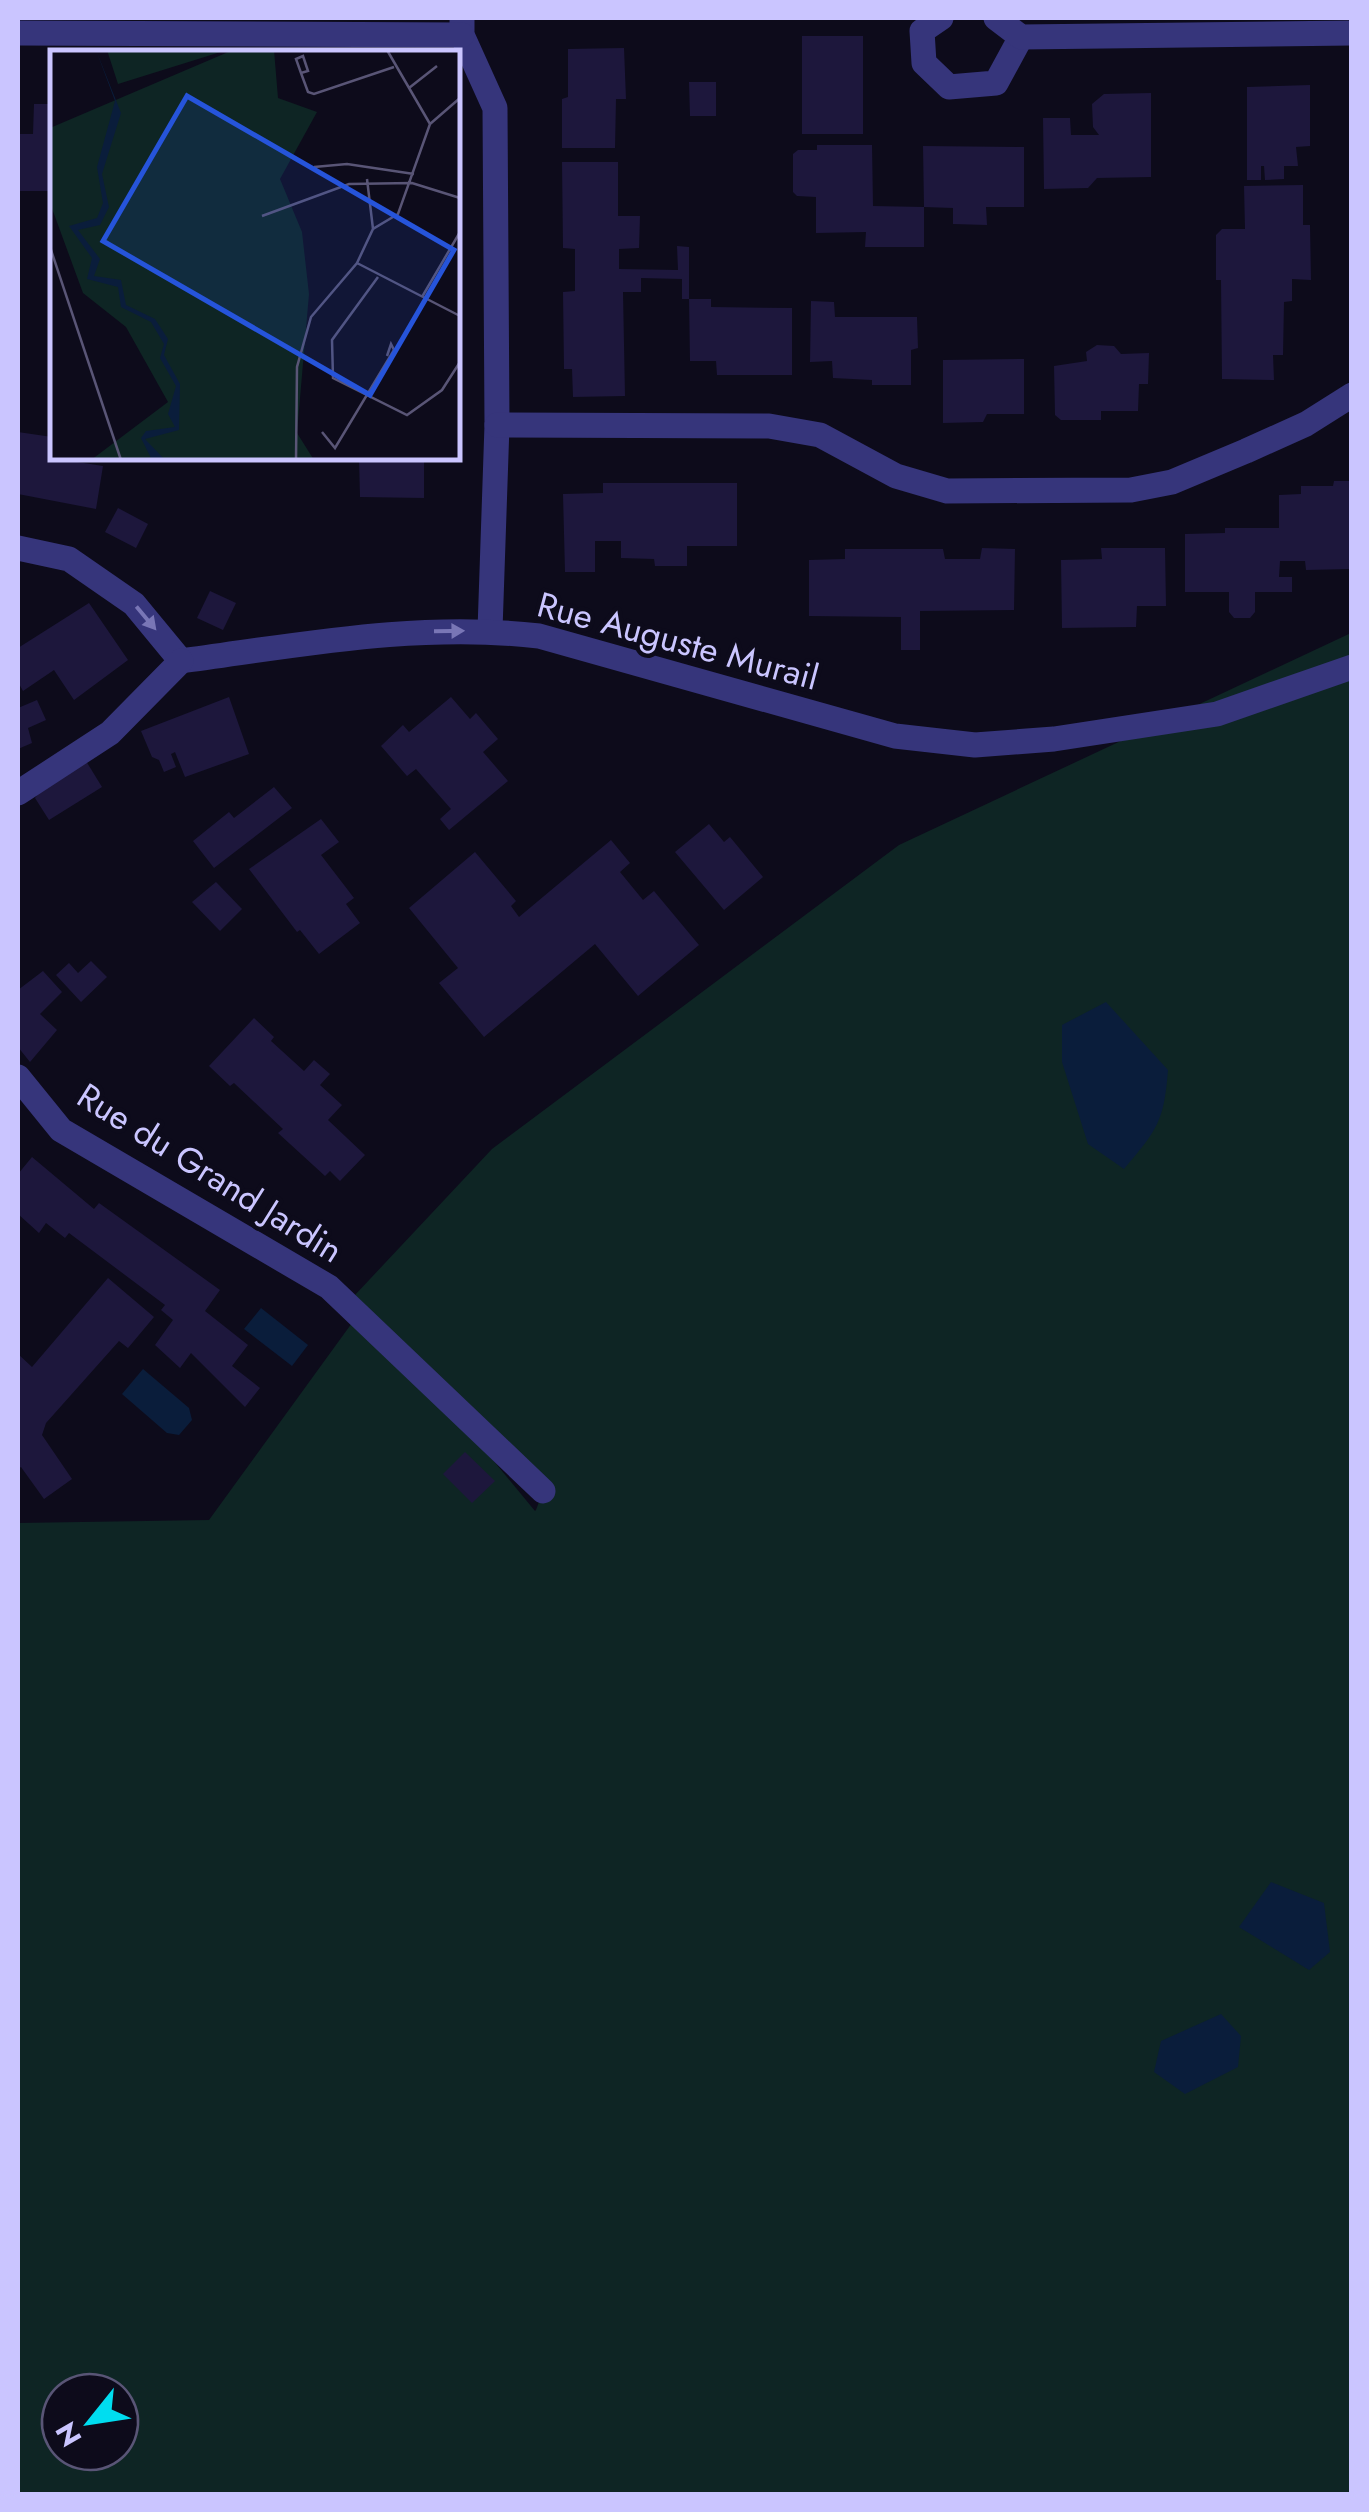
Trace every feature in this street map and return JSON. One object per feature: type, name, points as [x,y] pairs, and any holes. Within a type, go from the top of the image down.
[{"type":"street","points":[[941,18],[922,30],[924,63],[949,87],[996,83],[1021,37]]},
{"type":"street","points":[[996,18],[1021,37],[1352,33]]},
{"type":"street","points":[[18,33],[462,26],[495,108],[497,425],[490,630]]},
{"type":"street","points":[[497,425],[769,426],[820,435],[896,476],[948,490],[1131,490],[1172,482],[1246,451],[1306,424],[1352,396]]},
{"type":"street","points":[[18,548],[69,559],[134,604],[181,661],[110,733],[18,793]]},
{"type":"street","name":"Rue Auguste Murail","points":[[181,661],[358,636],[490,630],[539,636],[894,736],[974,746],[1054,740],[1217,714],[1352,667]]},
{"type":"street","name":"Rue du Grand Jardin","points":[[18,1076],[61,1130],[329,1287],[543,1491]]},
{"type":"green space","points":[[1351,633],[1351,2494],[18,2494],[18,1523],[209,1520],[365,1305],[355,1295],[492,1149],[899,845]],"holes":[[[378,1321],[543,1491],[535,1511]]]},
{"type":"water","points":[[1106,1002],[1168,1070],[1157,1124],[1124,1169],[1088,1144],[1062,1062],[1062,1025]]},
{"type":"water","points":[[261,1308],[308,1345],[292,1366],[244,1329]]},
{"type":"water","points":[[143,1369],[189,1408],[192,1420],[179,1435],[167,1433],[122,1394]]},
{"type":"water","points":[[1271,1882],[1324,1903],[1330,1952],[1309,1970],[1239,1927]]},
{"type":"water","points":[[1221,2014],[1241,2036],[1238,2067],[1185,2094],[1154,2072],[1161,2041]]},
{"type":"building","points":[[802,36],[863,36],[863,134],[802,134]]},
{"type":"building","points":[[624,48],[626,99],[616,99],[615,148],[562,148],[568,49]]},
{"type":"building","points":[[689,82],[716,82],[716,116],[690,116]]},
{"type":"building","points":[[1310,85],[1310,146],[1296,147],[1298,166],[1284,166],[1284,179],[1265,180],[1261,166],[1261,180],[1247,180],[1247,87]]},
{"type":"building","points":[[1151,93],[1151,177],[1097,178],[1088,188],[1044,189],[1043,118],[1070,118],[1071,135],[1099,135],[1093,127],[1092,104],[1104,94]]},
{"type":"building","points":[[34,104],[50,104],[50,191],[18,191],[18,134],[33,134]]},
{"type":"building","points":[[817,145],[872,145],[873,206],[924,207],[924,247],[865,247],[866,232],[816,233],[816,197],[797,196],[793,192],[793,154],[798,150],[817,150]]},
{"type":"building","points":[[923,146],[1024,147],[1024,207],[986,207],[987,225],[953,224],[953,208],[924,207]]},
{"type":"building","points":[[562,162],[618,162],[618,216],[640,216],[639,248],[619,249],[619,269],[678,270],[677,246],[689,247],[689,299],[682,299],[682,279],[641,278],[641,292],[623,292],[625,396],[573,397],[572,369],[564,369],[563,292],[575,291],[575,249],[563,248]]},
{"type":"building","points":[[1303,185],[1303,225],[1310,225],[1311,280],[1292,279],[1292,301],[1284,302],[1283,355],[1273,355],[1274,380],[1222,379],[1221,280],[1216,280],[1216,235],[1222,229],[1245,229],[1244,186]]},
{"type":"building","points":[[689,299],[711,299],[711,307],[792,308],[792,375],[717,375],[716,361],[690,361]]},
{"type":"building","points":[[811,301],[834,302],[835,317],[917,317],[918,348],[911,350],[911,385],[872,385],[872,380],[833,378],[832,361],[810,362]]},
{"type":"building","points":[[1097,345],[1114,346],[1121,354],[1149,353],[1148,384],[1139,384],[1138,411],[1101,411],[1101,420],[1061,420],[1055,415],[1054,366],[1087,361],[1086,352]]},
{"type":"building","points":[[1024,359],[1024,414],[987,414],[983,422],[943,423],[943,360]]},
{"type":"building","points":[[18,432],[50,437],[50,460],[103,466],[96,509],[18,494]]},
{"type":"building","points":[[359,460],[424,460],[424,498],[360,497]]},
{"type":"building","points":[[1334,481],[1352,481],[1350,569],[1306,570],[1305,561],[1280,561],[1279,577],[1292,577],[1292,592],[1255,592],[1255,612],[1250,618],[1234,618],[1229,612],[1229,592],[1185,592],[1185,534],[1225,533],[1225,528],[1279,528],[1279,495],[1301,494],[1301,486],[1333,486]]},
{"type":"building","points":[[603,483],[737,483],[737,546],[687,546],[687,566],[655,566],[654,559],[621,558],[621,541],[595,541],[595,572],[565,572],[563,494],[603,493]]},
{"type":"building","points":[[118,508],[148,524],[136,548],[105,532]]},
{"type":"building","points":[[982,548],[1015,549],[1014,610],[920,611],[920,650],[901,650],[901,617],[809,616],[809,560],[845,559],[845,549],[943,549],[945,559],[980,559]]},
{"type":"building","points":[[1101,548],[1165,548],[1166,606],[1137,606],[1136,627],[1062,628],[1061,560],[1102,559]]},
{"type":"building","points":[[210,591],[236,603],[223,630],[197,618]]},
{"type":"building","points":[[89,603],[128,660],[74,700],[54,670],[23,691],[18,682],[18,648]]},
{"type":"building","points":[[229,697],[249,754],[185,777],[175,752],[171,754],[176,767],[164,772],[159,760],[152,757],[141,731]]},
{"type":"building","points":[[451,697],[470,719],[476,713],[498,739],[483,752],[508,781],[449,830],[440,819],[451,809],[416,769],[407,776],[381,746],[403,725],[409,732]]},
{"type":"building","points":[[37,700],[46,720],[28,728],[32,743],[18,749],[18,708]]},
{"type":"building","points":[[86,761],[102,787],[49,820],[35,798],[42,789]]},
{"type":"building","points":[[274,787],[292,808],[214,868],[193,841],[229,812],[234,818]]},
{"type":"building","points":[[321,819],[339,842],[321,855],[354,898],[346,904],[360,923],[319,954],[249,869]]},
{"type":"building","points":[[709,824],[724,842],[730,837],[763,877],[724,910],[675,852]]},
{"type":"building","points":[[611,840],[630,863],[620,872],[643,900],[654,891],[699,945],[638,996],[595,944],[484,1037],[439,983],[458,968],[409,908],[475,852],[516,901],[511,906],[519,917]]},
{"type":"building","points":[[216,882],[242,909],[220,931],[192,902]]},
{"type":"building","points":[[91,961],[107,977],[81,1002],[56,975],[69,963],[78,973]]},
{"type":"building","points":[[43,971],[62,992],[40,1014],[57,1030],[30,1062],[18,1047],[18,990]]},
{"type":"building","points":[[254,1018],[274,1037],[271,1041],[304,1071],[314,1060],[330,1074],[320,1085],[342,1105],[328,1120],[365,1155],[340,1181],[330,1171],[325,1176],[278,1133],[283,1129],[234,1083],[230,1086],[209,1066]]},
{"type":"building","points":[[32,1157],[94,1209],[99,1203],[220,1290],[205,1311],[248,1345],[232,1366],[260,1388],[245,1407],[191,1353],[180,1368],[155,1345],[173,1320],[161,1310],[165,1305],[69,1233],[65,1238],[46,1223],[39,1233],[18,1214],[18,1174]]},
{"type":"building","points":[[108,1278],[154,1317],[128,1348],[119,1341],[46,1423],[42,1435],[72,1479],[44,1499],[21,1467],[18,1469],[18,1354],[32,1367]]},
{"type":"building","points":[[465,1452],[495,1481],[472,1503],[443,1474]]}]
